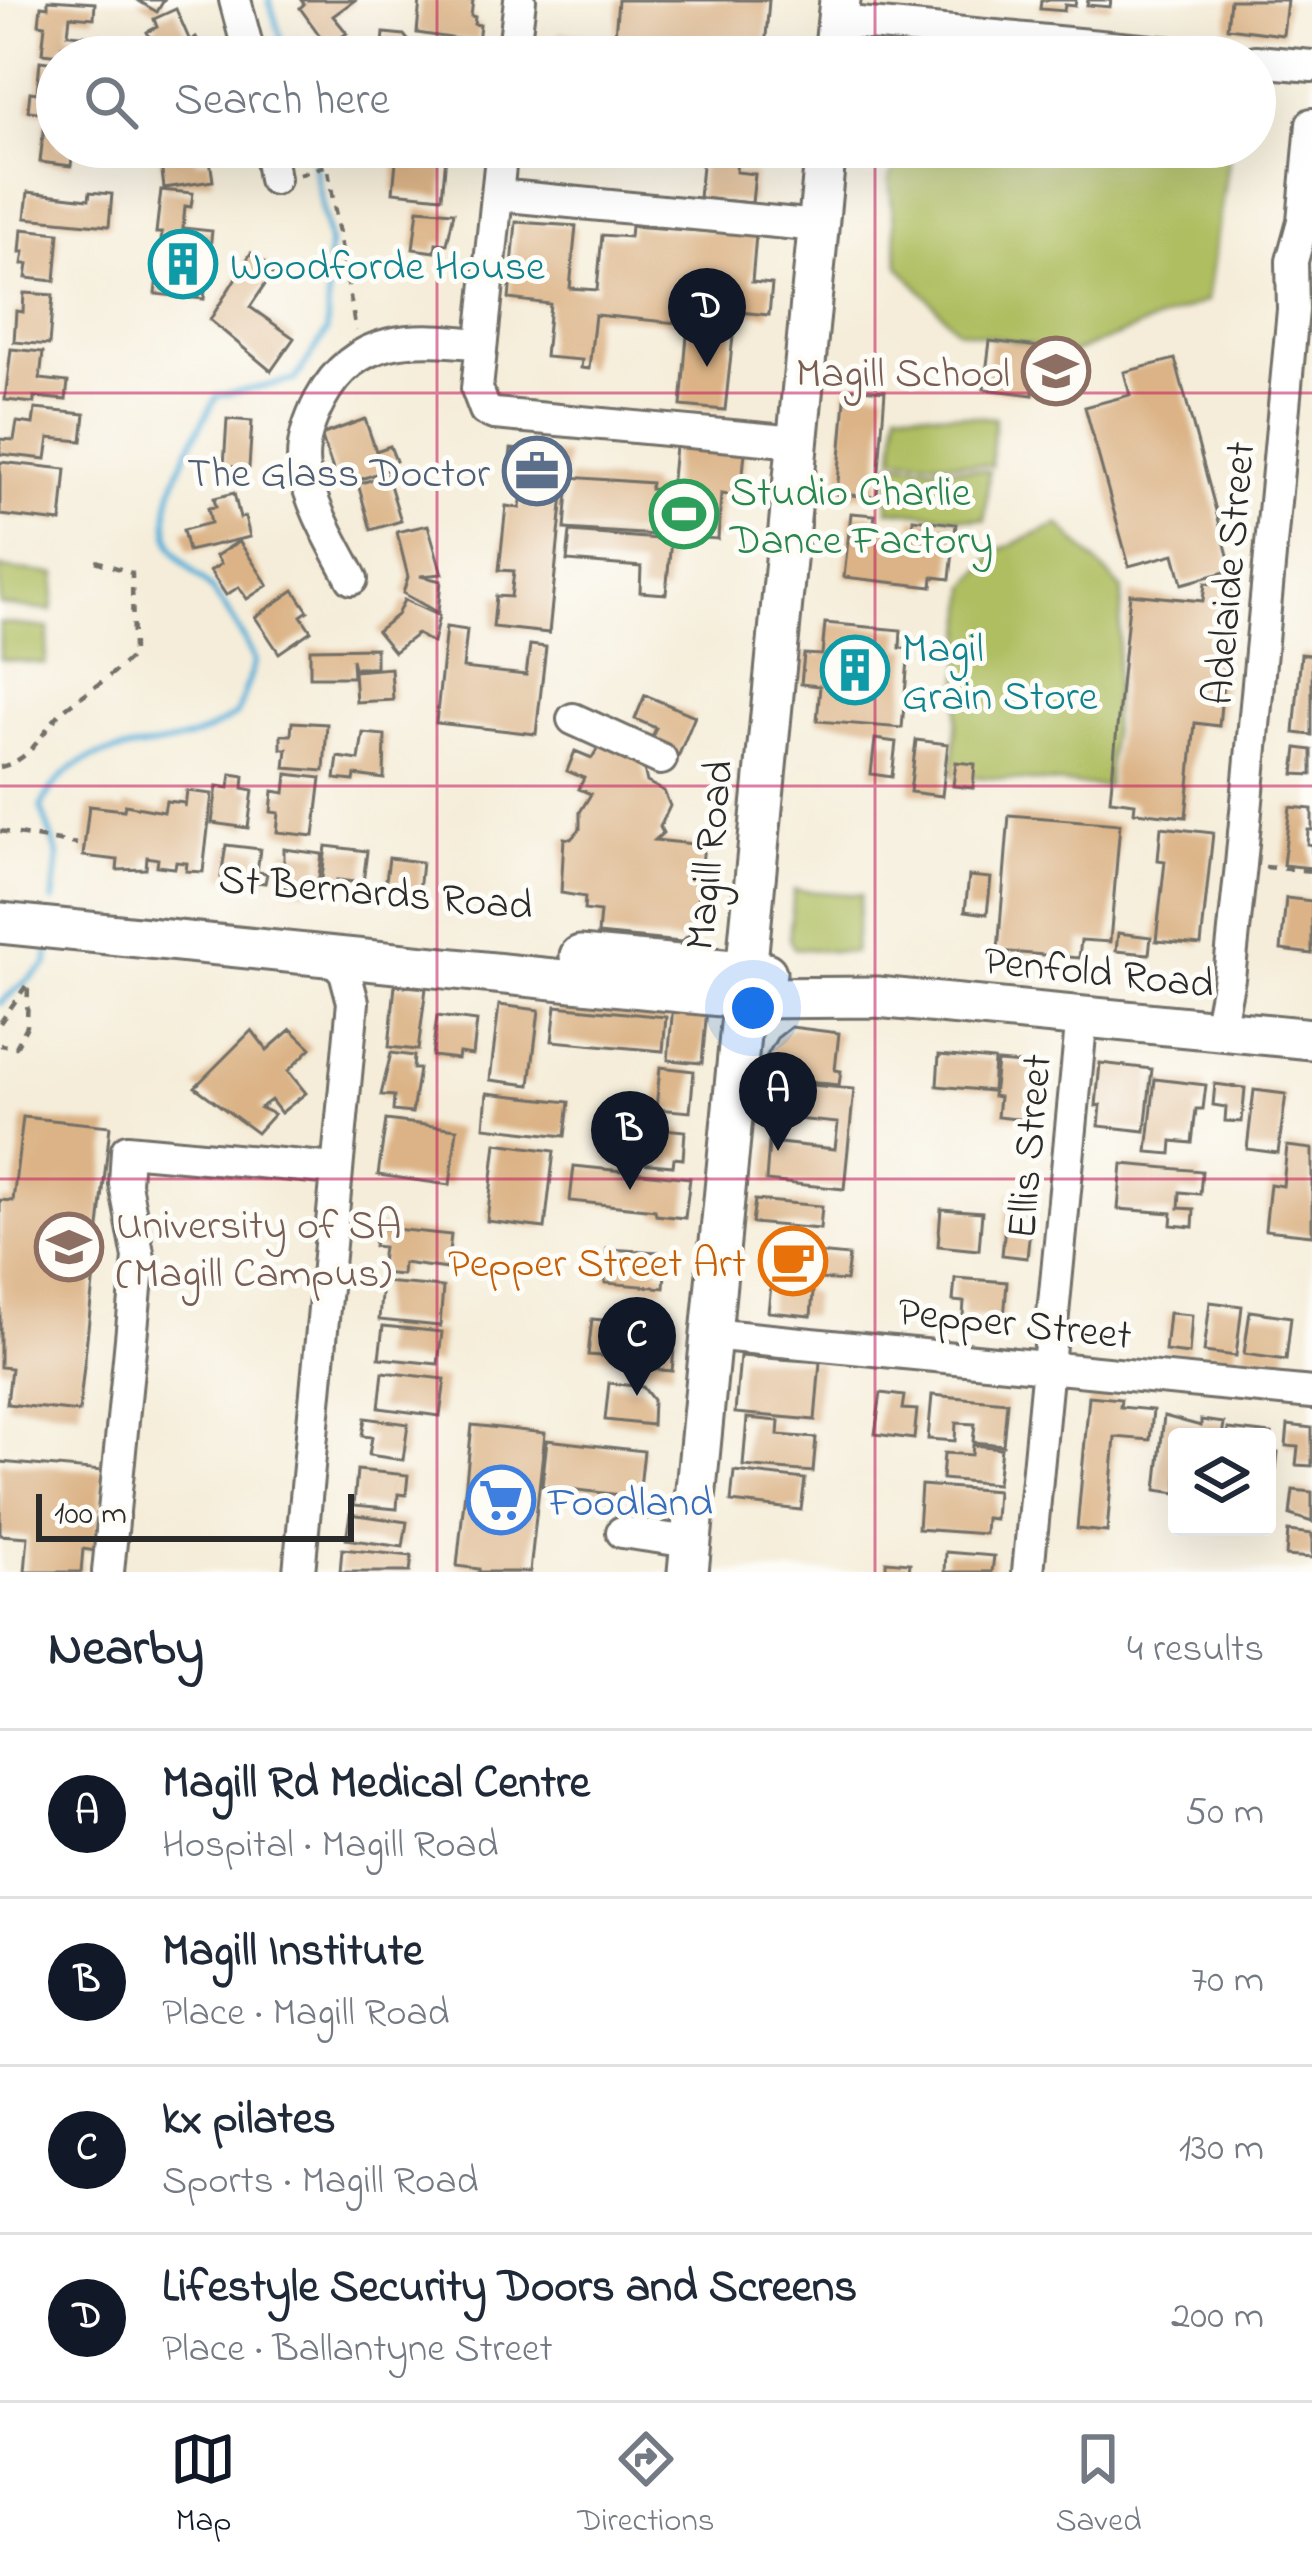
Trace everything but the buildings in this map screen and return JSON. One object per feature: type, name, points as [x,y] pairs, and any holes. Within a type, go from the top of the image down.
[{"type":"main road","name":"Magill Road","points":[[689,1557],[824,168]]},
{"type":"main road","name":"St Bernards Road","points":[[10,914],[362,940],[742,983]]},
{"type":"main road","name":"St Bernards Road","points":[[10,914],[382,961],[742,983]]},
{"type":"main road","name":"Penfold Road","points":[[742,983],[1312,1039]]},
{"type":"street","points":[[235,0],[244,36]]},
{"type":"street","points":[[516,36],[520,0]]},
{"type":"street","points":[[838,26],[960,36]]},
{"type":"street","points":[[1276,63],[1312,66]]},
{"type":"street","name":"Adelaide Street","points":[[1219,1029],[1241,865],[1293,310],[1290,283],[1305,248],[1312,124]]},
{"type":"street","points":[[272,168],[274,179]]},
{"type":"street","points":[[500,168],[477,388],[485,410],[796,442]]},
{"type":"street","points":[[497,195],[818,226]]},
{"type":"street","points":[[352,579],[325,527],[304,469],[307,424],[331,380],[361,354],[381,345],[429,338],[480,344]]},
{"type":"street","points":[[572,719],[661,759]]},
{"type":"street","points":[[299,1572],[353,1002],[345,972],[330,955]]},
{"type":"street","points":[[353,1002],[382,961]]},
{"type":"street","name":"Ellis Street","points":[[1028,1572],[1082,1015]]},
{"type":"street","points":[[108,1572],[139,1258],[125,1184],[127,1150],[335,1169]]},
{"type":"street","name":"Pepper Street","points":[[710,1334],[1312,1393]]},
{"type":"street","points":[[622,1532],[689,1557]]},
{"type":"path","points":[[307,173],[320,168]]},
{"type":"path","points":[[328,168],[361,354]]},
{"type":"path","points":[[0,767],[19,762],[68,706],[106,683],[133,656],[132,573],[96,561]]},
{"type":"path","points":[[0,831],[77,844]]},
{"type":"path","points":[[1241,865],[1312,872]]},
{"type":"path","points":[[0,1023],[28,983],[27,1026],[16,1047],[0,1045]]},
{"type":"green space","points":[[894,168],[1227,168],[1207,301],[1073,353],[957,330],[899,266],[889,179]]},
{"type":"green space","points":[[898,409],[995,418],[991,466],[894,457]]},
{"type":"green space","points":[[892,462],[989,471],[985,520],[888,510]]},
{"type":"green space","points":[[1059,524],[1123,590],[1107,787],[952,775],[968,586],[997,551]]},
{"type":"green space","points":[[0,568],[56,574],[52,611],[0,605]]},
{"type":"green space","points":[[0,623],[49,628],[45,664],[0,659]]},
{"type":"green space","points":[[794,890],[861,895],[854,953],[794,948],[789,939]]},
{"type":"waterway","points":[[269,0],[280,36]]},
{"type":"waterway","points":[[53,901],[58,856],[41,807],[55,785],[89,759],[195,736],[237,714],[255,661],[223,605],[177,554],[167,517],[178,473],[217,396],[295,380],[327,331],[329,242],[315,168]]},
{"type":"waterway","points":[[0,1003],[47,964],[49,942]]},
{"type":"place","name":"Woodforde House","points":[[183,264]]},
{"type":"place","name":"Lifestyle Security Doors and Screens","points":[[707,367]]},
{"type":"place","name":"Magill School","points":[[1056,371]]},
{"type":"place","name":"The Glass Doctor","points":[[537,471]]},
{"type":"place","name":"Studio Charlie Dance Factory","points":[[684,514]]},
{"type":"place","name":"Magil Grain Store","points":[[855,670]]},
{"type":"place","name":"Magill Rd Medical Centre","points":[[778,1151]]},
{"type":"place","name":"Magill Institute","points":[[630,1190]]},
{"type":"place","name":"University of SA (Magill Campus)","points":[[69,1247]]},
{"type":"place","name":"Pepper Street Art","points":[[793,1261]]},
{"type":"place","name":"kx pilates","points":[[637,1396]]},
{"type":"place","name":"Foodland","points":[[501,1500]]}]
